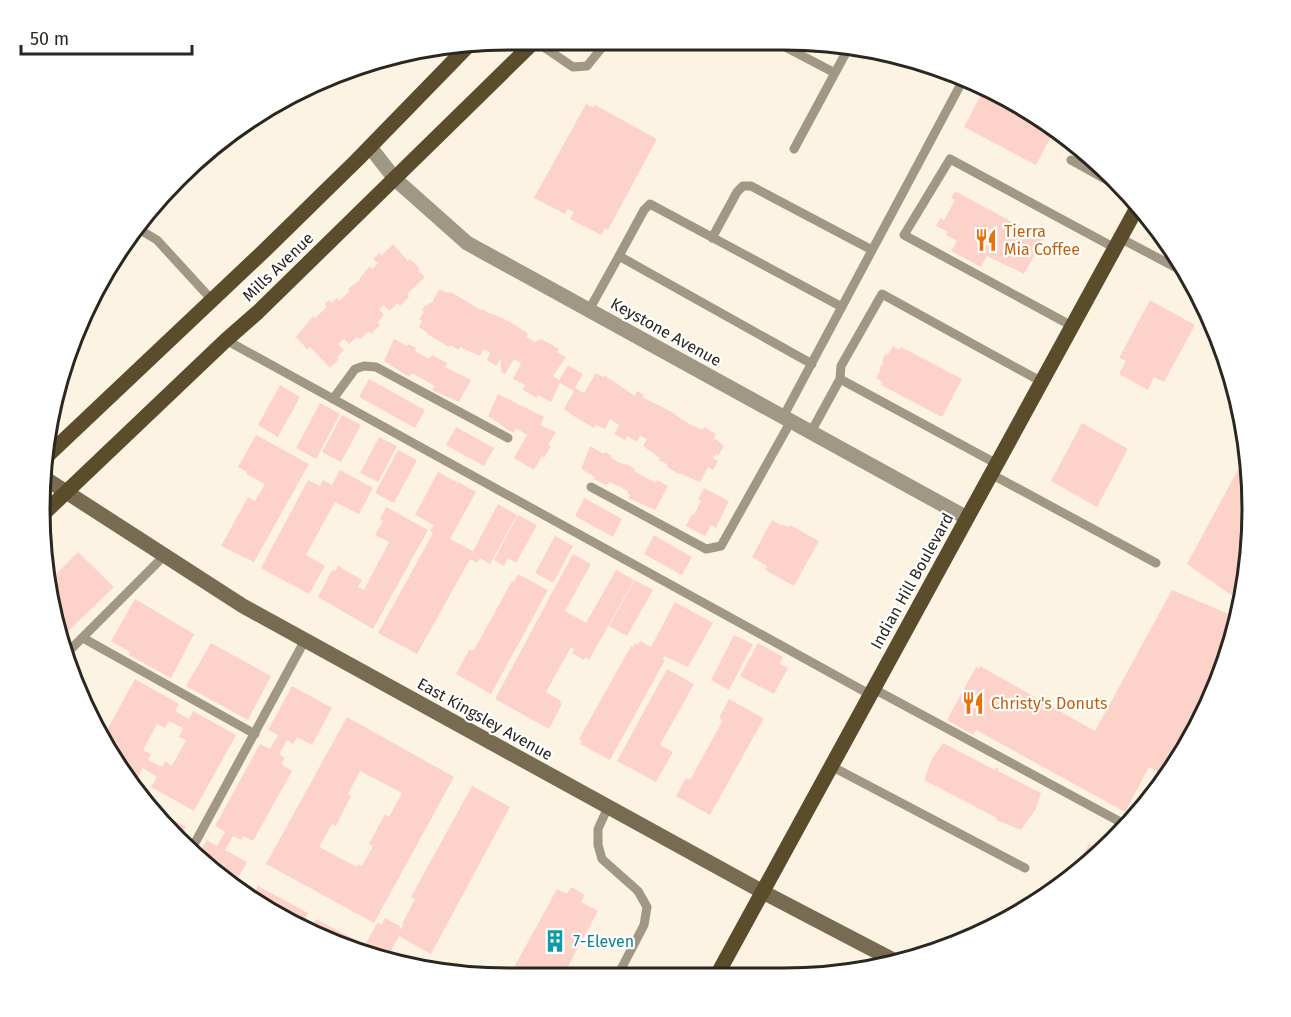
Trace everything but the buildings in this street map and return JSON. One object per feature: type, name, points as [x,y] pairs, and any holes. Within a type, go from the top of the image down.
[{"type":"main road","name":"Mills Avenue","points":[[50,508],[258,312],[526,50]]},
{"type":"main road","name":"Mills Avenue","points":[[53,451],[370,147],[457,52]]},
{"type":"main road","name":"Indian Hill Boulevard","points":[[721,968],[1134,213]]},
{"type":"street","name":"Keystone Avenue","points":[[370,147],[395,179],[466,243],[967,518]]},
{"type":"street","name":"East Kingsley Avenue","points":[[50,481],[243,606],[763,892],[885,956]]},
{"type":"lane","points":[[550,50],[573,67],[586,66],[600,50]]},
{"type":"lane","points":[[791,50],[835,74]]},
{"type":"lane","points":[[794,149],[846,54]]},
{"type":"lane","points":[[591,487],[706,549],[721,546],[787,419],[812,364],[960,85]]},
{"type":"lane","points":[[1072,326],[904,235],[950,159],[1118,243],[1173,267]]},
{"type":"lane","points":[[1071,160],[1097,174]]},
{"type":"lane","points":[[712,238],[737,192],[744,186],[751,186],[872,250]]},
{"type":"lane","points":[[589,310],[644,210],[650,204],[842,307]]},
{"type":"lane","points":[[142,231],[158,240],[212,300]]},
{"type":"lane","points":[[619,256],[812,364]]},
{"type":"lane","points":[[811,432],[840,378],[841,366],[882,294],[1042,382]]},
{"type":"lane","points":[[226,340],[872,692],[1118,821]]},
{"type":"lane","points":[[333,399],[356,369],[364,366],[376,367],[508,438]]},
{"type":"lane","points":[[840,378],[1156,563]]},
{"type":"lane","points":[[72,649],[164,556]]},
{"type":"lane","points":[[83,638],[255,734]]},
{"type":"lane","points":[[195,843],[305,640]]},
{"type":"lane","points":[[831,766],[1025,868]]},
{"type":"lane","points":[[608,807],[598,829],[598,845],[602,859],[638,891],[647,907],[644,926],[621,968]]},
{"type":"place","name":"Tierra Mia Coffee","points":[[986,240]]},
{"type":"place","name":"Christy's Donuts","points":[[973,703]]},
{"type":"place","name":"7-Eleven","points":[[555,941]]}]
